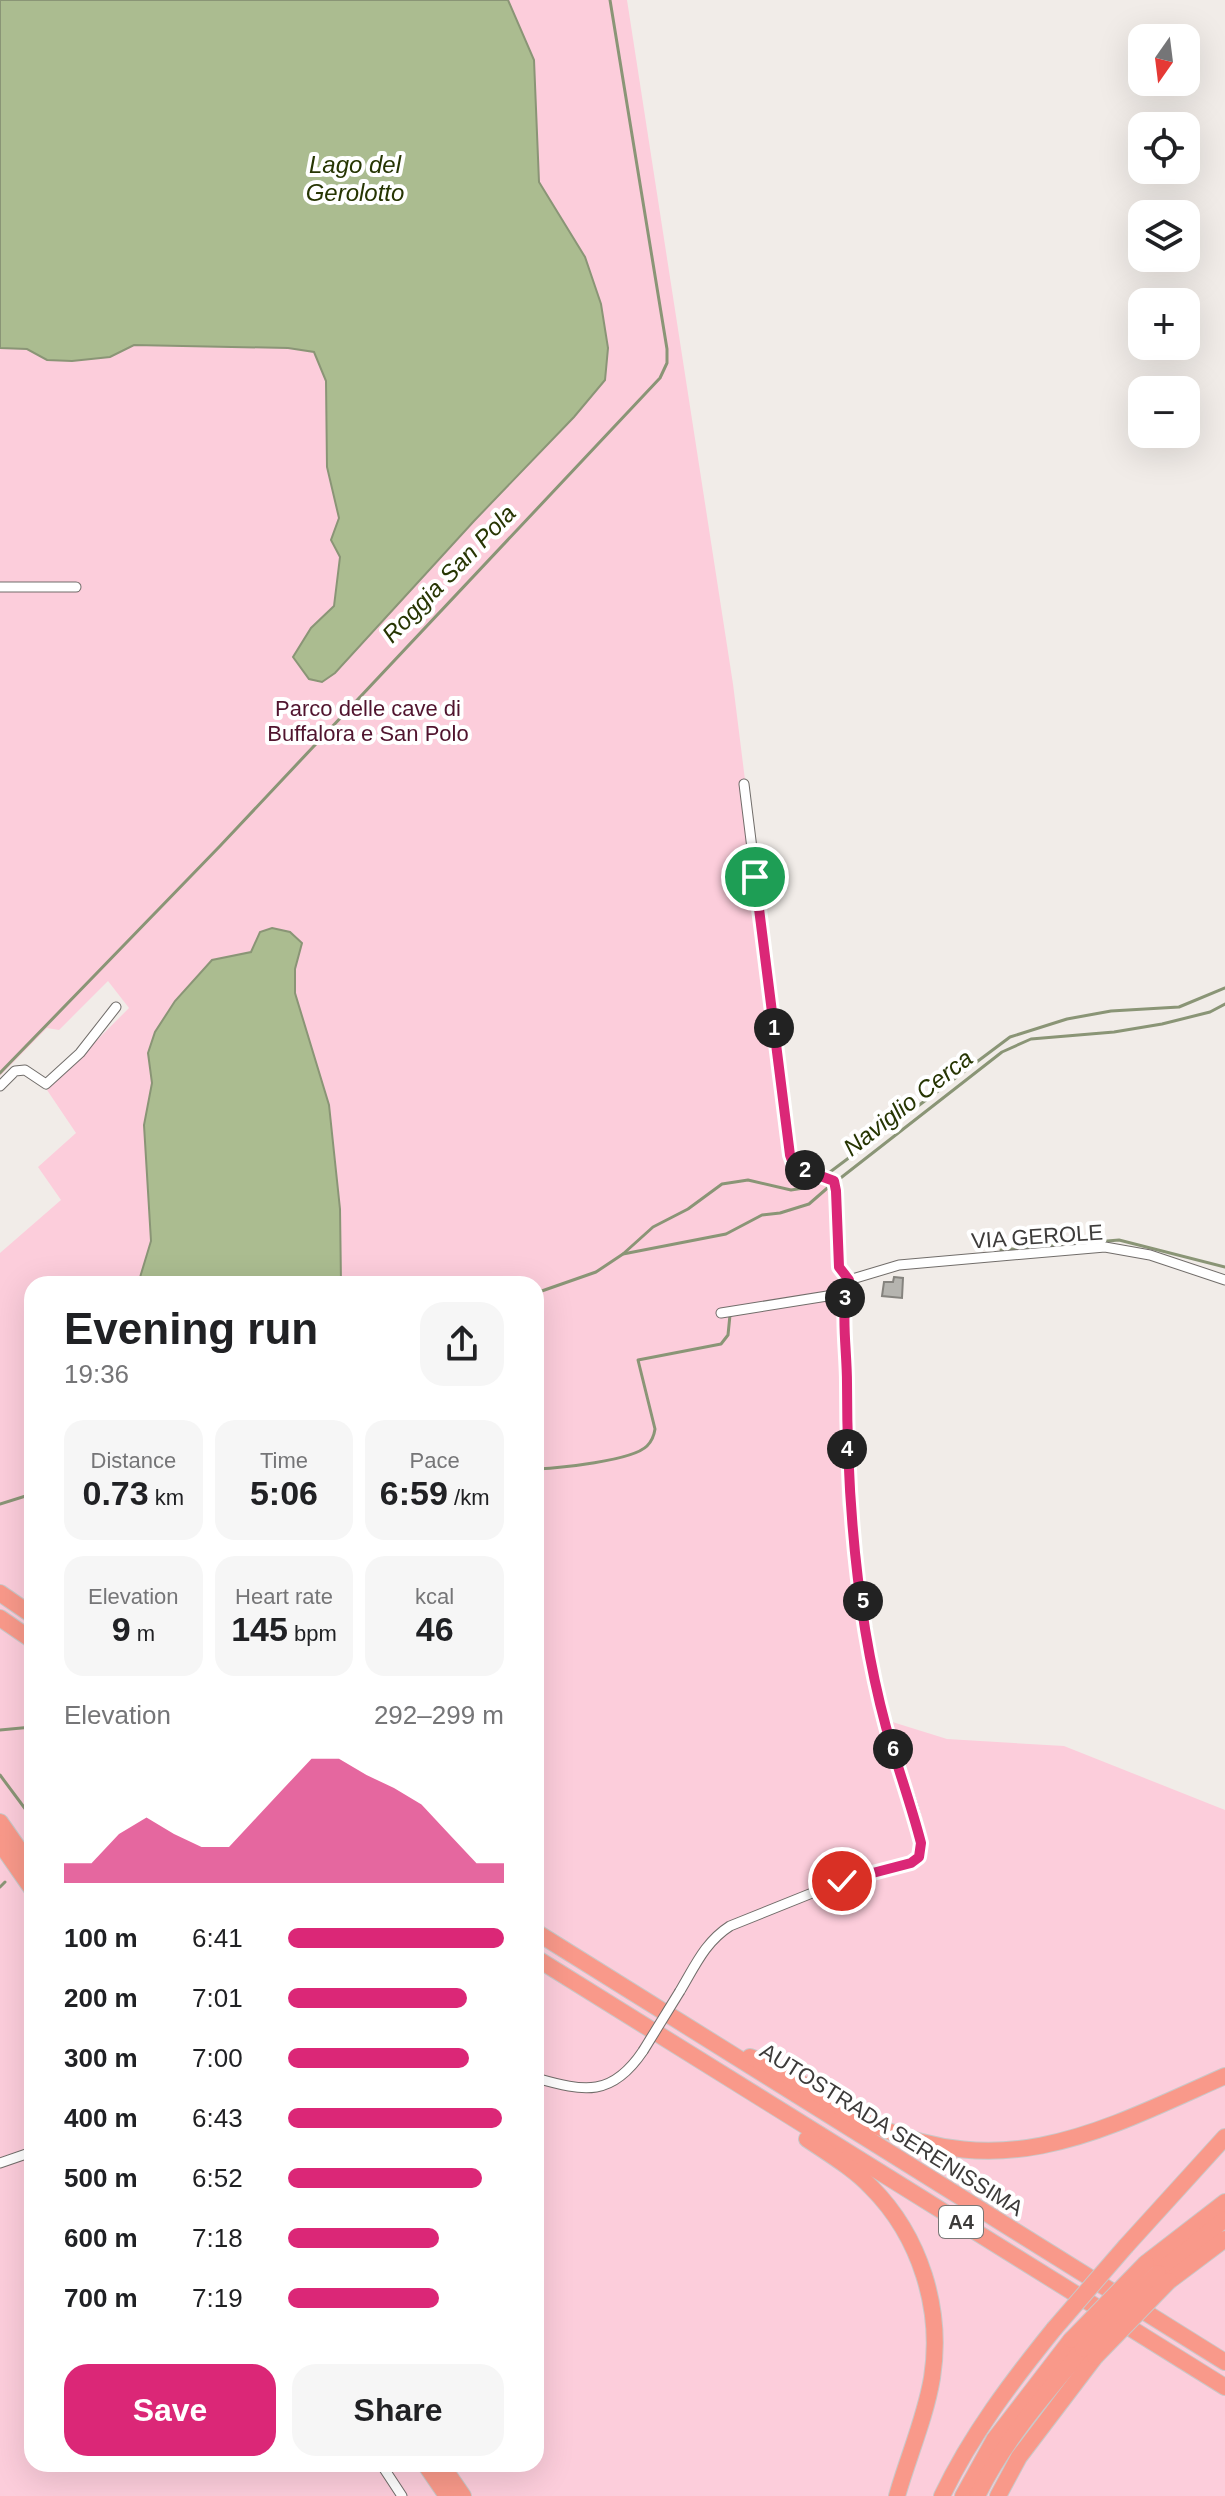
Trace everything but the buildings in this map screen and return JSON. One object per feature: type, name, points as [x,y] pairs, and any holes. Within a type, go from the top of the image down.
[{"type":"highway","points":[[0,1593],[24,1610]]},
{"type":"highway","points":[[0,1618],[24,1634]]},
{"type":"highway","points":[[0,1822],[24,1856]]},
{"type":"highway","points":[[0,1843],[24,1878]]},
{"type":"highway","name":"AUTOSTRADA SERENISSIMA","points":[[544,1937],[1225,2362]]},
{"type":"highway","name":"AUTOSTRADA SERENISSIMA","points":[[544,1963],[1225,2387]]},
{"type":"highway","points":[[708,2040],[782,2071],[876,2126],[936,2146],[967,2150],[1025,2150],[1055,2145],[1087,2135],[1225,2076]]},
{"type":"highway","points":[[697,2058],[749,2100],[871,2186],[914,2245],[929,2294],[934,2356],[924,2413],[897,2496]]},
{"type":"highway","points":[[942,2496],[979,2430],[1017,2375],[1126,2246],[1225,2137]]},
{"type":"highway","points":[[963,2496],[994,2440],[1225,2202]]},
{"type":"highway","points":[[977,2496],[1025,2422],[1083,2349],[1157,2272],[1225,2219]]},
{"type":"highway","points":[[1157,2272],[1225,2239]]},
{"type":"highway","points":[[998,2496],[1083,2349]]},
{"type":"highway","points":[[430,2472],[447,2496]]},
{"type":"highway","points":[[446,2472],[463,2496]]},
{"type":"street","points":[[0,587],[76,587]]},
{"type":"street","points":[[544,2080],[584,2088],[618,2081],[643,2051],[704,1949],[715,1936],[730,1926],[842,1881],[911,1863],[919,1857],[921,1843],[886,1726],[867,1638],[849,1491],[847,1351],[843,1313],[849,1280],[839,1267],[836,1191],[834,1181],[825,1175],[794,1166],[790,1155],[744,784]]},
{"type":"street","points":[[0,1086],[15,1071],[25,1070],[46,1084],[80,1053],[116,1007]]},
{"type":"street","name":"VIA GEROLE","points":[[849,1280],[899,1265],[1105,1247],[1150,1255],[1225,1280]]},
{"type":"street","points":[[721,1313],[846,1293]]},
{"type":"street","points":[[0,2163],[24,2155]]},
{"type":"street","points":[[386,2472],[402,2496]]},
{"type":"green space","name":"Parco delle cave di Buffalora e San Polo","points":[[0,0],[627,0],[733,684],[778,1044],[797,1167],[831,1178],[836,1190],[842,1504],[886,1720],[947,1739],[1064,1746],[1225,1810],[1225,2496],[0,2496],[0,1253],[61,1200],[38,1167],[76,1133],[47,1090],[129,1008],[108,981],[59,1030],[47,1028],[0,1076]]},
{"type":"water","name":"Lago del Gerolotto","points":[[0,0],[508,0],[534,60],[539,182],[585,257],[601,304],[608,348],[605,380],[335,673],[322,682],[309,679],[293,657],[311,628],[334,606],[340,557],[331,540],[339,518],[327,467],[326,381],[314,352],[288,348],[134,345],[110,357],[72,361],[47,360],[27,349],[0,348]]},
{"type":"water","points":[[272,928],[290,932],[302,943],[295,969],[295,993],[329,1105],[340,1209],[341,1276],[140,1276],[151,1241],[144,1125],[152,1083],[148,1053],[155,1032],[175,1001],[212,960],[251,952],[260,932]]},
{"type":"waterway","name":"Roggia San Pola","points":[[0,1073],[220,846],[660,378],[667,363],[667,349],[610,0]]},
{"type":"waterway","points":[[826,1175],[1010,1037],[1067,1019],[1111,1011],[1179,1007],[1225,988]]},
{"type":"waterway","name":"Naviglio Cerca","points":[[838,1180],[1002,1052],[1031,1039],[1114,1032],[1162,1024],[1210,1012],[1225,1004]]},
{"type":"waterway","points":[[623,1254],[653,1227],[688,1209],[722,1184],[748,1180],[791,1190],[820,1180]]},
{"type":"waterway","name":"Naviglio Cerca","points":[[544,1290],[596,1272],[623,1254],[726,1234],[762,1215],[809,1204],[832,1184]]},
{"type":"waterway","points":[[1001,1250],[1119,1240],[1225,1267]]},
{"type":"waterway","points":[[544,1468],[611,1460],[647,1446],[655,1429],[638,1360],[721,1344],[728,1335],[730,1315]]},
{"type":"waterway","name":"Naviglio Cerca","points":[[0,1504],[24,1496]]},
{"type":"waterway","points":[[0,1730],[24,1728]]},
{"type":"waterway","points":[[0,1775],[24,1807]]},
{"type":"waterway","points":[[0,1887],[5,1882]]},
{"type":"route","points":[[755,877],[790,1155],[794,1166],[825,1175],[834,1181],[836,1191],[839,1267],[849,1280],[843,1313],[847,1351],[849,1491],[867,1638],[886,1726],[921,1843],[919,1857],[911,1863],[842,1881]]}]
